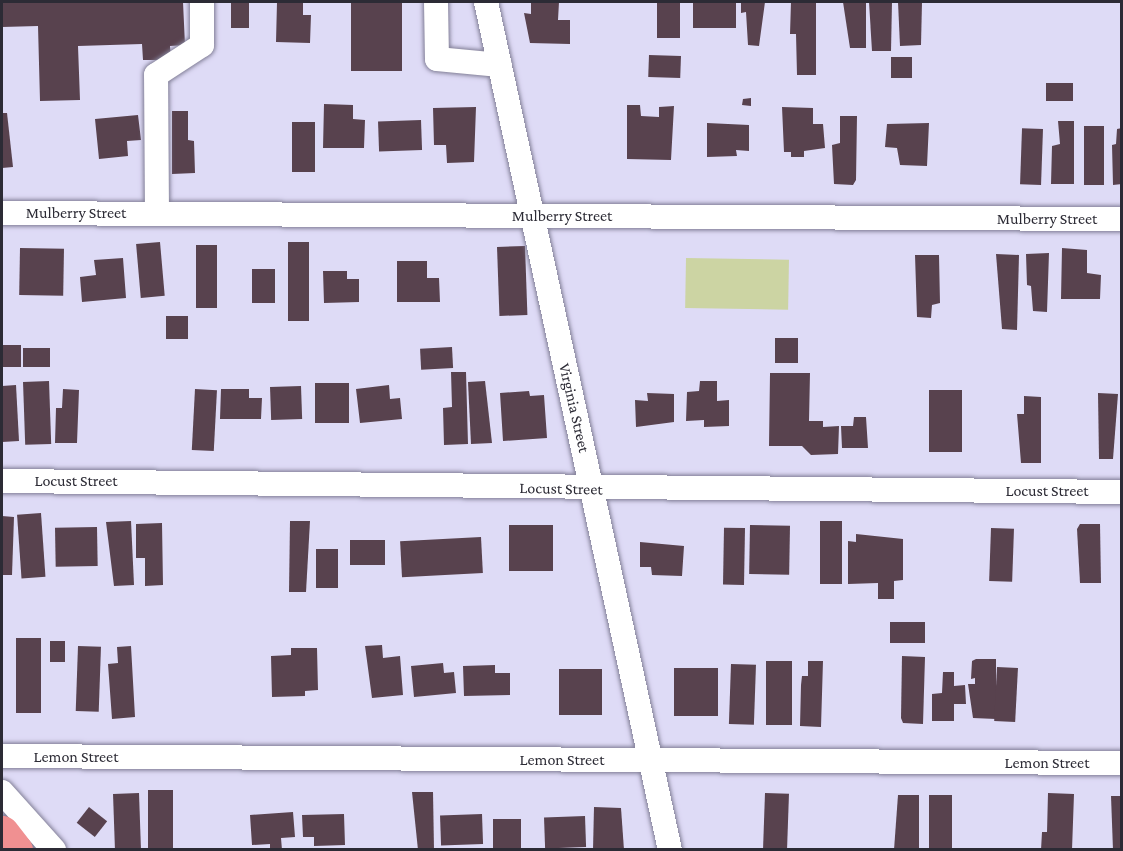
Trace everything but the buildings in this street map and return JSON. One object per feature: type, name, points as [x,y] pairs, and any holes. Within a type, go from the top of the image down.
[{"type":"highway","points":[[2,832],[16,849]]},
{"type":"street","points":[[157,213],[156,75],[202,45],[202,2]]},
{"type":"street","points":[[436,2],[437,59],[500,65]]},
{"type":"street","name":"Virginia Street","points":[[486,2],[670,849]]},
{"type":"street","name":"Mulberry Street","points":[[2,213],[1122,219]]},
{"type":"street","name":"Locust Street","points":[[2,481],[593,489],[1122,492]]},
{"type":"street","name":"Lemon Street","points":[[2,756],[1122,763]]},
{"type":"street","points":[[2,792],[54,849]]},
{"type":"green space","points":[[686,258],[789,260],[788,310],[685,308]]}]
